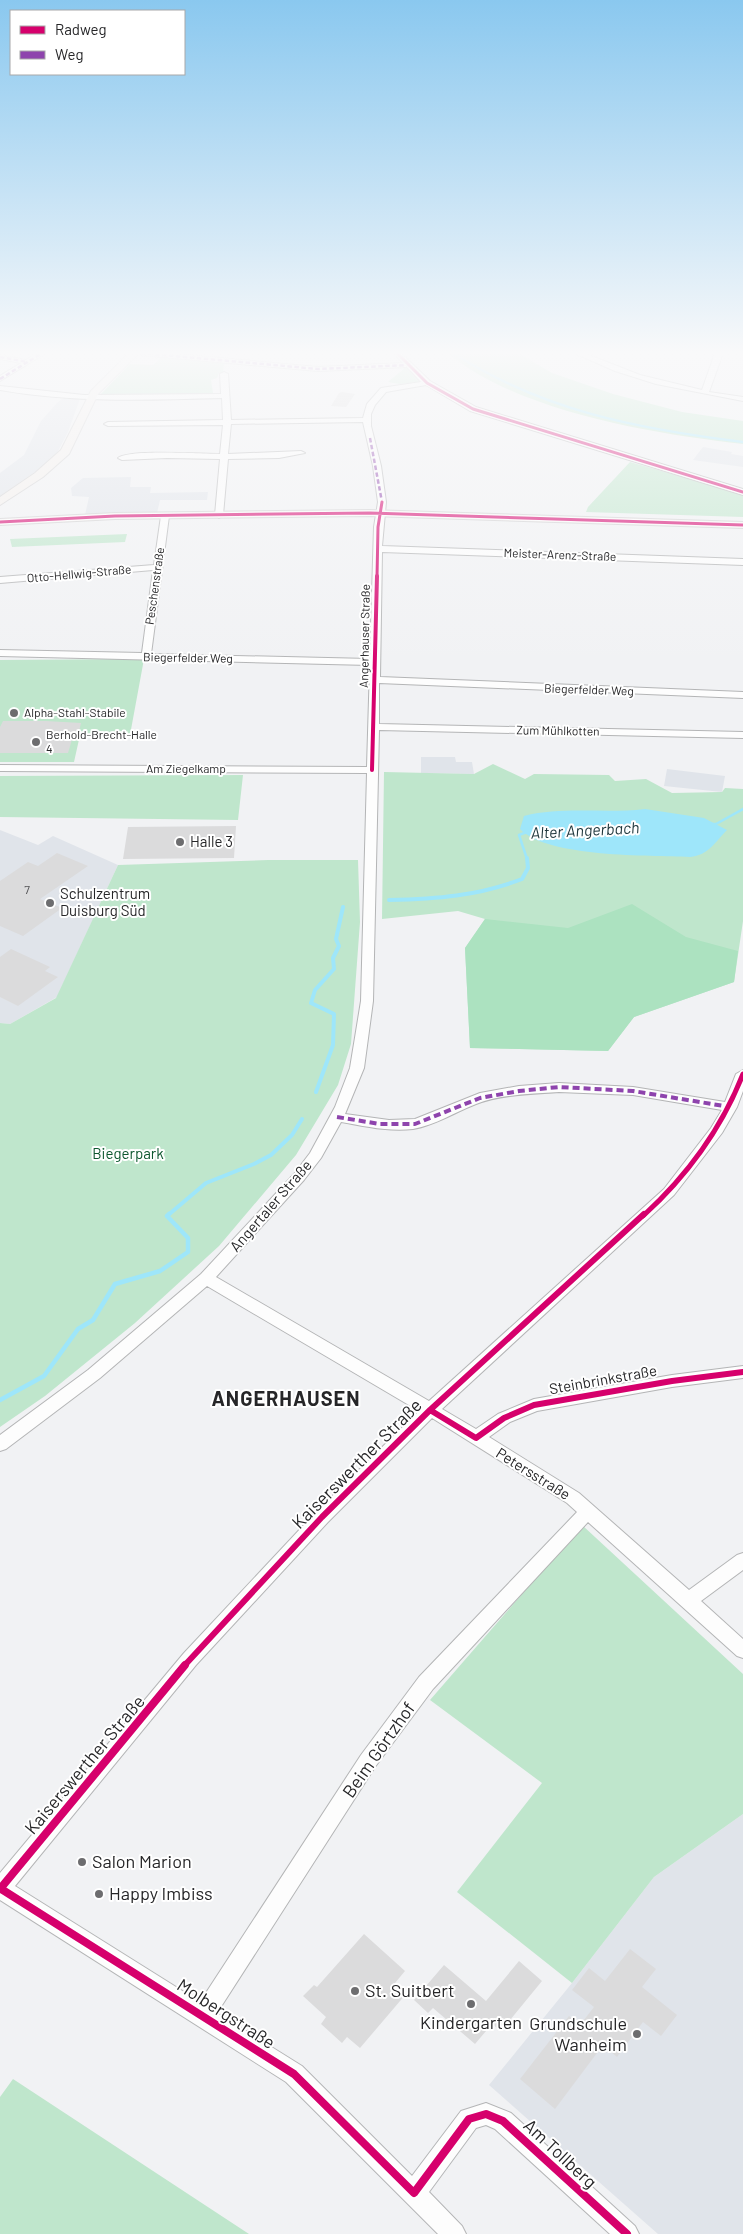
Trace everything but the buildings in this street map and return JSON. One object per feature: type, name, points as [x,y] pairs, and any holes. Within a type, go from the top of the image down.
[{"type":"main road","points":[[47,519],[18,518],[11,515],[2,507],[3,500],[52,465],[60,457]]},
{"type":"main road","points":[[0,521],[382,508],[743,525]]},
{"type":"street","points":[[122,458],[129,457]]},
{"type":"street","points":[[219,515],[224,457]]},
{"type":"street","name":"Angerhauser Straße","points":[[337,1117],[357,1068],[367,1000],[378,520],[382,508],[375,457]]},
{"type":"street","points":[[629,457],[743,492]]},
{"type":"street","name":"Peschenstraße","points":[[146,657],[165,516]]},
{"type":"street","name":"Meister-Arenz-Straße","points":[[378,549],[743,562]]},
{"type":"street","name":"Otto-Hellwig-Straße","points":[[0,580],[158,567]]},
{"type":"street","name":"Biegerfelder Weg","points":[[0,653],[375,662]]},
{"type":"street","name":"Biegerfelder Weg","points":[[374,680],[743,695]]},
{"type":"street","name":"Zum Mühlkotten","points":[[374,727],[743,735]]},
{"type":"street","name":"Am Ziegelkamp","points":[[0,768],[372,770]]},
{"type":"street","name":"Kaiserswerther Straße","points":[[0,1889],[190,1659],[322,1517],[430,1410],[669,1192],[698,1157],[730,1107],[743,1074]]},
{"type":"street","points":[[337,1117],[376,1124],[407,1125],[431,1119],[481,1098],[534,1089],[567,1088],[610,1087],[638,1090],[730,1107]]},
{"type":"street","name":"Angertaler Straße","points":[[0,1444],[94,1374],[206,1278],[299,1177],[337,1117]]},
{"type":"street","name":"Petersstraße","points":[[206,1278],[430,1410],[573,1498],[743,1650]]},
{"type":"street","name":"Steinbrinkstraße","points":[[476,1438],[504,1418],[534,1405],[672,1381],[743,1372]]},
{"type":"street","name":"Beim Görtzhof","points":[[204,2016],[368,1761],[426,1683],[578,1520],[589,1512]]},
{"type":"street","points":[[688,1602],[743,1560]]},
{"type":"street","name":"Molbergstraße","points":[[0,1889],[294,2074],[454,2234]]},
{"type":"street","name":"Am Tollberg","points":[[414,2193],[469,2119],[486,2114],[503,2121],[626,2234]]},
{"type":"shaded area","points":[[21,457],[54,457],[0,496],[0,473]]},
{"type":"shaded area","points":[[695,457],[743,457],[743,467],[693,460]]},
{"type":"shaded area","points":[[131,477],[130,487],[151,487],[150,493],[208,492],[207,500],[160,500],[157,513],[85,515],[89,497],[72,496],[71,488],[83,478]]},
{"type":"shaded area","points":[[421,757],[455,757],[456,762],[472,762],[474,774],[421,773]]},
{"type":"shaded area","points":[[667,769],[725,776],[722,792],[664,786]]},
{"type":"shaded area","name":"Schulzentrum Duisburg Süd","points":[[0,830],[38,845],[53,836],[118,865],[57,997],[10,1024],[0,1023]]},
{"type":"shaded area","name":"Grundschule Wanheim","points":[[743,1814],[743,2234],[658,2234],[489,2085],[572,1983],[654,1877]]},
{"type":"green space","points":[[630,462],[743,494],[743,517],[586,512],[588,507]]},
{"type":"green space","points":[[127,534],[125,542],[12,547],[10,539]]},
{"type":"green space","points":[[144,659],[130,735],[80,735],[74,762],[0,762],[0,660]]},
{"type":"green space","points":[[493,764],[525,779],[534,774],[609,775],[615,781],[646,779],[672,793],[722,792],[725,788],[743,789],[743,921],[734,982],[634,1017],[608,1051],[470,1048],[465,948],[485,919],[458,911],[382,919],[384,772],[474,774]]},
{"type":"green space","points":[[243,775],[238,820],[0,817],[0,776]]},
{"type":"green space","name":"Biegerpark","points":[[268,860],[358,860],[360,922],[351,1044],[338,1085],[296,1155],[219,1246],[135,1323],[45,1396],[0,1427],[0,1023],[10,1024],[56,998],[118,865]]},
{"type":"green space","points":[[632,904],[686,937],[738,951],[734,982],[634,1017],[608,1051],[470,1048],[465,948],[485,919],[568,928]]},
{"type":"green space","points":[[582,1525],[743,1674],[743,1814],[654,1877],[572,1983],[457,1892],[542,1783],[430,1700]]},
{"type":"green space","points":[[13,2079],[249,2234],[0,2234],[0,2097]]},
{"type":"water","points":[[645,809],[704,818],[727,830],[707,851],[690,857],[626,855],[576,850],[553,845],[534,838],[520,829],[524,816],[539,813]]},
{"type":"waterway","name":"Alter Angerbach","points":[[711,824],[716,824],[743,809]]},
{"type":"waterway","name":"Alter Angerbach","points":[[527,832],[519,835],[527,859]]},
{"type":"waterway","name":"Alter Angerbach","points":[[389,900],[457,896],[506,885],[522,879],[528,868],[527,858]]},
{"type":"waterway","name":"Alter Angerbach","points":[[316,1092],[333,1045],[334,1014],[311,1003],[315,990],[334,969],[333,958],[339,946],[336,939],[343,907]]},
{"type":"waterway","name":"Alter Angerbach","points":[[167,1216],[206,1183],[254,1164],[271,1155],[292,1135],[302,1119]]},
{"type":"waterway","name":"Alter Angerbach","points":[[0,1400],[44,1376],[78,1329],[93,1320],[115,1284],[160,1271],[188,1252],[188,1238],[167,1216]]},
{"type":"marked path","points":[[374,457],[382,502]]},
{"type":"marked path","points":[[337,1117],[380,1124],[415,1124],[432,1119],[465,1103],[495,1094],[559,1087],[608,1088],[730,1107]]},
{"type":"cycle path","points":[[630,457],[743,492]]},
{"type":"cycle path","points":[[372,770],[378,527],[382,502]]},
{"type":"cycle path","points":[[0,522],[115,516],[370,513],[743,525]]},
{"type":"cycle path","points":[[0,1889],[190,1659],[322,1517],[430,1410],[669,1192],[717,1130],[730,1107],[743,1074]]},
{"type":"cycle path","points":[[430,1410],[476,1438],[504,1418],[534,1405],[672,1381],[743,1372]]},
{"type":"cycle path","points":[[1,1889],[294,2074],[414,2193],[469,2119],[486,2114],[503,2121],[627,2234]]},
{"type":"place","name":"Alpha-Stahl-Stabile","points":[[14,713]]},
{"type":"place","name":"Berhold-Brecht-Halle 4","points":[[36,742]]},
{"type":"place","name":"Halle 3","points":[[180,842]]},
{"type":"place","name":"Schulzentrum Duisburg Süd","points":[[50,903]]},
{"type":"place","name":"Salon Marion","points":[[82,1862]]},
{"type":"place","name":"Happy Imbiss","points":[[99,1894]]},
{"type":"place","name":"St. Suitbert","points":[[355,1991]]},
{"type":"place","name":"Kindergarten","points":[[471,2004]]},
{"type":"place","name":"Grundschule Wanheim","points":[[637,2034]]},
{"type":"district","name":"ANGERHAUSEN","points":[[286,1399]]}]
